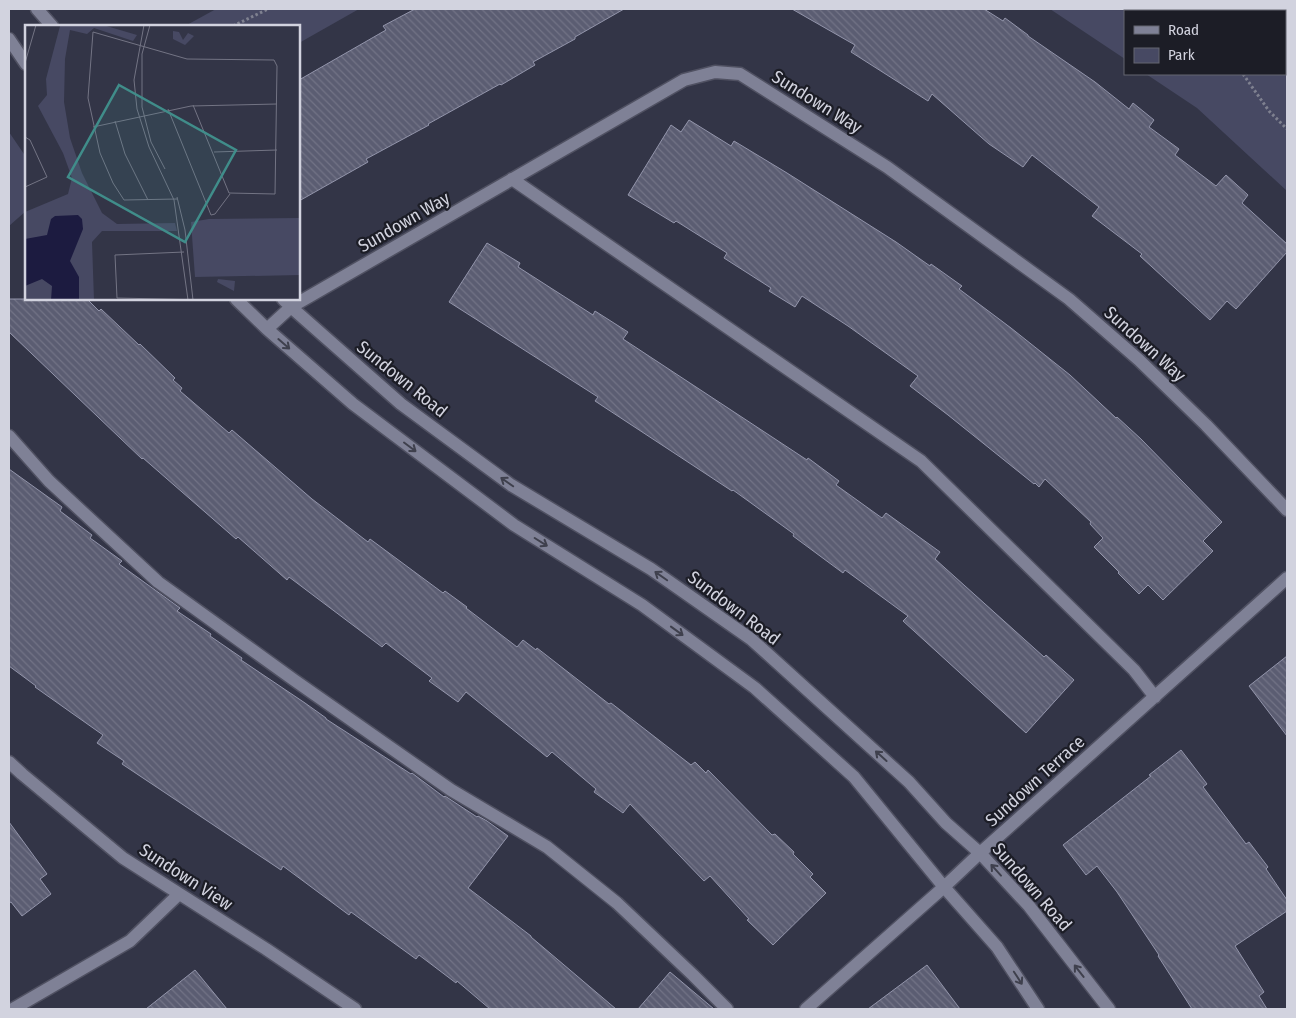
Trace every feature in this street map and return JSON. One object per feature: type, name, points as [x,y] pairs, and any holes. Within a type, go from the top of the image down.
[{"type":"street","points":[[37,9],[51,25]]},
{"type":"street","points":[[9,39],[25,63]]},
{"type":"street","name":"Sundown Way","points":[[300,296],[512,179],[684,80],[715,72],[740,74],[887,167],[1069,299],[1139,360],[1287,510]]},
{"type":"street","points":[[512,179],[921,461],[1134,670],[1155,697]]},
{"type":"street","points":[[237,300],[267,329],[353,404],[514,525],[642,605],[755,688],[854,777],[944,887],[997,947],[1038,1009]]},
{"type":"street","name":"Sundown Way","points":[[267,329],[287,303]]},
{"type":"street","name":"Sundown Road","points":[[287,303],[401,404],[511,485],[651,569],[751,639],[909,782],[946,823],[980,853],[1029,906],[1109,1009]]},
{"type":"street","points":[[9,436],[49,481],[158,582],[452,790],[547,847],[617,903],[728,1009]]},
{"type":"street","name":"Sundown Terrace","points":[[806,1009],[1287,578]]},
{"type":"street","name":"Sundown View","points":[[9,762],[123,858],[266,949],[355,1009]]},
{"type":"street","points":[[13,1009],[130,941],[179,894]]},
{"type":"path","points":[[235,25],[268,9]]},
{"type":"path","points":[[1245,75],[1269,111],[1287,129]]},
{"type":"green space","points":[[216,9],[359,9],[300,42],[300,25],[187,25]]},
{"type":"green space","points":[[1050,9],[1256,10],[1124,10],[1124,58]]},
{"type":"green space","points":[[1286,45],[1287,191],[1197,108],[1148,75],[1286,75]]},
{"type":"green space","points":[[9,132],[25,156],[25,212],[9,226]]},
{"type":"building","points":[[415,9],[624,9],[533,62],[535,65],[366,159],[368,162],[300,200],[300,79],[386,30],[383,26]]},
{"type":"building","points":[[792,9],[984,9],[1003,21],[1005,18],[1095,82],[1129,109],[1133,103],[1154,120],[1149,127],[1179,149],[1175,155],[1216,186],[1226,175],[1248,195],[1242,203],[1287,244],[1287,252],[1236,309],[1227,301],[1210,320],[1140,256],[1142,254],[1092,216],[1099,207],[1032,155],[1023,167],[989,144],[932,94],[928,101],[851,52],[855,45]]},
{"type":"building","points":[[689,120],[731,146],[734,141],[787,173],[896,242],[930,266],[931,264],[962,286],[959,289],[1070,375],[1117,417],[1222,522],[1203,541],[1213,551],[1163,600],[1148,585],[1139,594],[1094,547],[1103,538],[1090,524],[1091,522],[1045,479],[1039,487],[1034,484],[910,386],[918,376],[802,296],[795,307],[769,291],[771,288],[724,258],[727,253],[676,221],[674,223],[628,195],[671,125],[681,132]]},
{"type":"building","points":[[487,243],[520,263],[518,267],[593,315],[595,311],[628,332],[623,339],[807,460],[808,458],[839,481],[836,485],[882,518],[886,513],[940,552],[935,559],[1044,657],[1046,655],[1074,680],[1026,733],[903,621],[908,616],[845,570],[843,573],[793,536],[794,534],[733,490],[595,401],[598,397],[449,302]]},
{"type":"building","points":[[9,299],[88,300],[99,311],[101,309],[175,378],[173,380],[182,388],[180,391],[229,433],[232,430],[312,499],[368,542],[370,539],[443,593],[445,591],[517,647],[523,640],[536,650],[537,648],[691,765],[695,762],[706,773],[708,770],[772,835],[775,834],[794,852],[793,854],[813,874],[810,877],[826,893],[773,945],[747,920],[749,919],[710,876],[704,881],[630,804],[623,813],[594,792],[596,789],[552,752],[547,757],[466,692],[458,702],[429,681],[432,678],[386,643],[382,647],[289,577],[287,580],[238,537],[236,539],[142,459],[9,332]]},
{"type":"building","points":[[9,469],[62,507],[60,511],[92,535],[90,538],[122,561],[119,564],[180,608],[177,611],[211,634],[210,636],[242,658],[241,660],[326,719],[412,773],[444,797],[487,821],[508,836],[468,888],[531,936],[616,1009],[490,1009],[457,981],[456,983],[419,955],[416,959],[351,912],[349,915],[283,866],[281,870],[122,764],[124,761],[97,743],[103,735],[35,687],[9,666]]},
{"type":"building","points":[[1287,656],[1287,736],[1249,686]]},
{"type":"building","points":[[1181,750],[1207,784],[1203,787],[1246,844],[1249,842],[1268,867],[1266,869],[1287,900],[1287,911],[1235,946],[1264,992],[1259,996],[1267,1009],[1192,1009],[1159,955],[1117,892],[1097,866],[1086,875],[1063,845]]},
{"type":"building","points":[[9,822],[47,874],[40,879],[51,894],[22,916],[11,902],[9,903]]},
{"type":"building","points":[[927,965],[960,1009],[868,1009]]},
{"type":"building","points":[[195,970],[227,1009],[146,1009]]},
{"type":"building","points":[[670,972],[714,1009],[638,1009]]}]
